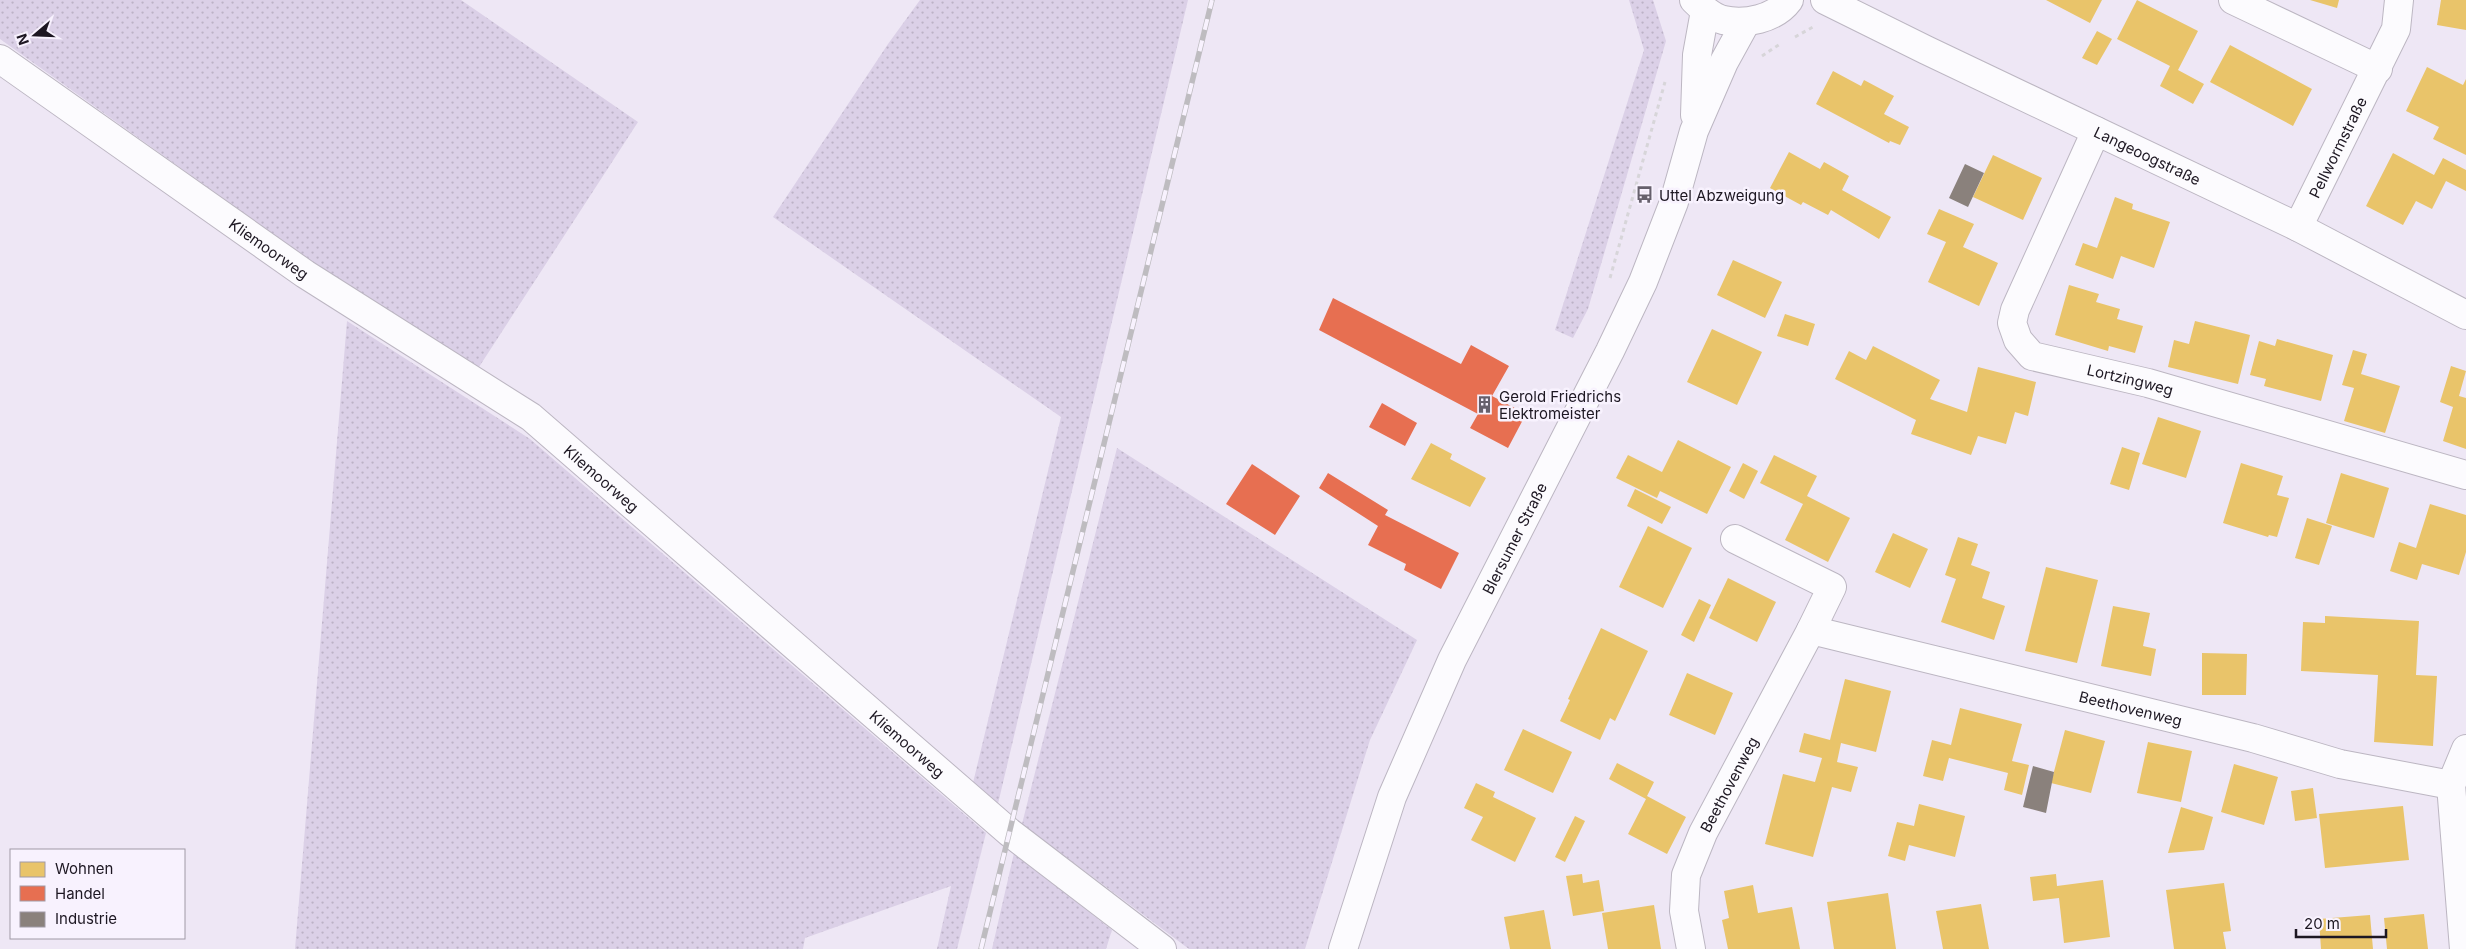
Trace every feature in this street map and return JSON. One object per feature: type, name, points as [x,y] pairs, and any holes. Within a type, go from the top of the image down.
[{"type":"street","points":[[1700,5],[1722,20],[1746,22],[1767,16],[1789,0]]},
{"type":"street","name":"Langeoogstraße","points":[[1825,0],[2298,227],[2466,315]]},
{"type":"street","points":[[2233,0],[2378,69]]},
{"type":"street","name":"Pellwormstraße","points":[[2298,227],[2378,69],[2396,29],[2399,0]]},
{"type":"street","name":"Blersumer Straße","points":[[1694,131],[1700,5]]},
{"type":"street","name":"Blersumer Straße","points":[[1343,949],[1392,797],[1452,660],[1610,351],[1643,282],[1674,202],[1694,131],[1724,62],[1746,22]]},
{"type":"street","name":"Kliemoorweg","points":[[0,59],[305,274],[531,417],[1009,832],[1162,949]]},
{"type":"street","name":"Lortzingweg","points":[[2096,131],[2015,310],[2012,323],[2018,340],[2032,356],[2148,384],[2466,475]]},
{"type":"street","name":"Beethovenweg","points":[[1691,949],[1684,911],[1686,876],[1703,833],[1832,587],[1735,539]]},
{"type":"street","name":"Beethovenweg","points":[[1810,630],[2253,738],[2340,764],[2451,785]]},
{"type":"street","points":[[2464,949],[2451,785],[2466,750]]},
{"type":"path","points":[[1608,285],[1667,76]]},
{"type":"shaded area","points":[[0,0],[461,0],[638,122],[479,367],[315,264],[0,39]]},
{"type":"shaded area","points":[[920,0],[1188,0],[997,808],[972,787],[1061,417],[773,217],[888,44]]},
{"type":"shaded area","points":[[1629,0],[1653,0],[1666,41],[1588,309],[1573,338],[1555,330],[1644,50]]},
{"type":"shaded area","points":[[347,321],[530,439],[986,833],[957,949],[937,949],[951,886],[805,938],[803,949],[295,949]]},
{"type":"shaded area","points":[[1117,448],[1417,640],[1370,740],[1305,949],[1189,949],[1022,824]]},
{"type":"shaded area","points":[[1014,853],[1112,930],[1106,949],[992,949]]},
{"type":"building: Wohnen","points":[[2046,0],[2102,0],[2090,23]]},
{"type":"building: Wohnen","points":[[2137,0],[2198,31],[2178,70],[2204,84],[2193,104],[2160,86],[2170,66],[2117,39]]},
{"type":"building: Wohnen","points":[[2310,0],[2339,0],[2337,8]]},
{"type":"building: Wohnen","points":[[2441,0],[2466,0],[2466,30],[2437,25]]},
{"type":"building: Wohnen","points":[[2097,31],[2112,39],[2097,65],[2082,58]]},
{"type":"building: Wohnen","points":[[2230,45],[2312,89],[2293,126],[2210,82]]},
{"type":"building: Wohnen","points":[[2427,67],[2463,85],[2466,79],[2466,155],[2433,139],[2439,127],[2406,111]]},
{"type":"building: Wohnen","points":[[1833,71],[1861,86],[1864,80],[1894,96],[1884,114],[1909,127],[1900,145],[1890,141],[1889,143],[1816,104]]},
{"type":"building: Wohnen","points":[[1789,152],[1820,169],[1824,162],[1849,176],[1842,190],[1891,217],[1879,239],[1831,210],[1828,215],[1803,202],[1801,205],[1770,188]]},
{"type":"building: Wohnen","points":[[2393,153],[2434,175],[2443,158],[2466,170],[2466,191],[2446,181],[2432,209],[2416,201],[2403,225],[2366,206]]},
{"type":"building: Wohnen","points":[[1993,155],[2042,178],[2023,220],[1973,197]]},
{"type":"building: Wohnen","points":[[2115,197],[2133,204],[2132,209],[2170,222],[2154,268],[2121,256],[2113,279],[2075,265],[2083,243],[2097,248]]},
{"type":"building: Wohnen","points":[[1939,209],[1974,224],[1963,247],[1998,263],[1979,306],[1928,282],[1946,242],[1927,234]]},
{"type":"building: Wohnen","points":[[1733,260],[1782,282],[1765,318],[1717,295]]},
{"type":"building: Wohnen","points":[[2069,285],[2099,294],[2096,302],[2120,309],[2117,319],[2143,326],[2135,353],[2109,346],[2108,351],[2055,335]]},
{"type":"building: Wohnen","points":[[1785,314],[1815,324],[1808,346],[1777,336]]},
{"type":"building: Wohnen","points":[[2195,321],[2250,335],[2238,384],[2168,367],[2174,340],[2189,344]]},
{"type":"building: Wohnen","points":[[1712,329],[1762,352],[1737,405],[1687,382]]},
{"type":"building: Wohnen","points":[[2277,339],[2333,355],[2321,401],[2264,386],[2266,379],[2250,375],[2259,341],[2275,346]]},
{"type":"building: Wohnen","points":[[1873,346],[1940,380],[1930,399],[1967,412],[1978,367],[2036,382],[2028,416],[2015,412],[2006,444],[1978,436],[1971,455],[1911,434],[1916,420],[1835,379],[1849,351],[1866,360]]},
{"type":"building: Wohnen","points":[[2353,350],[2367,354],[2361,374],[2400,386],[2385,433],[2344,421],[2354,388],[2342,385]]},
{"type":"building: Wohnen","points":[[2451,366],[2466,371],[2459,396],[2466,398],[2466,449],[2443,441],[2453,407],[2440,402]]},
{"type":"building: Wohnen","points":[[2158,417],[2201,431],[2186,478],[2142,464]]},
{"type":"building: Wohnen","points":[[1678,440],[1731,467],[1707,514],[1660,491],[1657,498],[1616,478],[1628,455],[1662,472]]},
{"type":"building: Wohnen","points":[[1431,443],[1452,454],[1450,459],[1486,478],[1470,507],[1411,479]]},
{"type":"building: Wohnen","points":[[2122,447],[2140,453],[2129,490],[2110,484]]},
{"type":"building: Wohnen","points":[[1774,455],[1817,476],[1807,496],[1850,518],[1828,562],[1785,540],[1803,504],[1760,483]]},
{"type":"building: Wohnen","points":[[1743,463],[1758,471],[1744,499],[1729,491]]},
{"type":"building: Wohnen","points":[[2241,463],[2283,476],[2277,495],[2289,498],[2277,537],[2269,535],[2268,537],[2223,523]]},
{"type":"building: Wohnen","points":[[2341,473],[2389,488],[2374,538],[2326,523]]},
{"type":"building: Wohnen","points":[[1635,489],[1671,507],[1662,524],[1627,506]]},
{"type":"building: Wohnen","points":[[2430,504],[2466,515],[2466,552],[2459,575],[2422,564],[2417,580],[2390,571],[2399,542],[2416,548]]},
{"type":"building: Wohnen","points":[[2307,518],[2332,526],[2319,565],[2295,558]]},
{"type":"building: Wohnen","points":[[1648,526],[1692,548],[1663,608],[1619,587]]},
{"type":"building: Wohnen","points":[[1893,533],[1928,549],[1910,588],[1875,572]]},
{"type":"building: Wohnen","points":[[1958,537],[1978,544],[1971,565],[1990,572],[1982,598],[2005,606],[1994,640],[1941,622],[1956,579],[1945,575]]},
{"type":"building: Wohnen","points":[[2046,567],[2098,580],[2077,663],[2025,651]]},
{"type":"building: Wohnen","points":[[1728,578],[1776,602],[1757,642],[1709,618]]},
{"type":"building: Wohnen","points":[[1699,599],[1711,605],[1694,642],[1681,635]]},
{"type":"building: Wohnen","points":[[2113,606],[2150,613],[2143,646],[2156,649],[2151,676],[2101,666]]},
{"type":"building: Wohnen","points":[[2325,616],[2419,621],[2416,675],[2437,676],[2433,746],[2374,742],[2378,675],[2301,671],[2303,622],[2325,623]]},
{"type":"building: Wohnen","points":[[1601,628],[1648,651],[1615,721],[1610,718],[1600,740],[1560,721],[1570,700],[1568,699]]},
{"type":"building: Wohnen","points":[[2202,653],[2247,654],[2246,695],[2202,695]]},
{"type":"building: Wohnen","points":[[1687,673],[1733,693],[1715,735],[1669,715]]},
{"type":"building: Wohnen","points":[[1845,679],[1891,691],[1876,752],[1841,743],[1837,762],[1858,767],[1851,792],[1832,787],[1813,857],[1765,844],[1783,774],[1815,782],[1822,758],[1799,752],[1804,733],[1830,740]]},
{"type":"building: Wohnen","points":[[1960,708],[2022,724],[2012,761],[2029,765],[2022,795],[2004,790],[2008,773],[1949,758],[1943,781],[1923,776],[1932,740],[1951,745]]},
{"type":"building: Wohnen","points":[[1523,729],[1572,752],[1553,793],[1504,770]]},
{"type":"building: Wohnen","points":[[2065,730],[2105,741],[2091,793],[2051,783]]},
{"type":"building: Wohnen","points":[[2148,742],[2192,751],[2181,802],[2137,793]]},
{"type":"building: Wohnen","points":[[1617,763],[1654,782],[1647,796],[1686,817],[1667,854],[1628,834],[1646,799],[1609,779]]},
{"type":"building: Wohnen","points":[[2234,764],[2278,777],[2264,825],[2221,812]]},
{"type":"building: Wohnen","points":[[1476,783],[1495,792],[1493,797],[1536,818],[1515,862],[1471,840],[1483,817],[1464,808]]},
{"type":"building: Wohnen","points":[[2313,788],[2317,818],[2295,821],[2291,791]]},
{"type":"building: Wohnen","points":[[1919,804],[1965,816],[1955,857],[1909,845],[1905,861],[1888,856],[1897,822],[1914,826]]},
{"type":"building: Wohnen","points":[[2403,806],[2409,860],[2325,868],[2319,814]]},
{"type":"building: Wohnen","points":[[2181,807],[2213,817],[2204,850],[2168,853]]},
{"type":"building: Wohnen","points":[[1575,816],[1585,821],[1565,862],[1555,857]]},
{"type":"building: Wohnen","points":[[1582,874],[1583,883],[1599,880],[1604,911],[1573,916],[1566,876]]},
{"type":"building: Wohnen","points":[[2056,874],[2057,886],[2103,880],[2110,937],[2064,943],[2059,898],[2033,901],[2030,877]]},
{"type":"building: Wohnen","points":[[2224,883],[2231,931],[2223,932],[2226,949],[2174,949],[2166,890]]},
{"type":"building: Wohnen","points":[[1753,885],[1758,913],[1792,907],[1800,949],[1728,949],[1722,920],[1729,918],[1724,891]]},
{"type":"building: Wohnen","points":[[1888,893],[1896,949],[1834,949],[1827,902]]},
{"type":"building: Wohnen","points":[[1981,904],[1989,949],[1943,949],[1936,911]]},
{"type":"building: Wohnen","points":[[1654,905],[1661,949],[1608,949],[1602,913]]},
{"type":"building: Wohnen","points":[[1544,910],[1551,949],[1510,949],[1504,917]]},
{"type":"building: Wohnen","points":[[2424,914],[2428,949],[2387,949],[2384,918]]},
{"type":"building: Wohnen","points":[[2370,915],[2373,949],[2321,949],[2319,919]]},
{"type":"building: Handel","points":[[1333,298],[1461,364],[1471,345],[1509,366],[1492,396],[1526,414],[1508,448],[1470,428],[1478,414],[1319,330]]},
{"type":"building: Handel","points":[[1382,403],[1417,423],[1405,446],[1369,427]]},
{"type":"building: Handel","points":[[1252,464],[1300,496],[1275,535],[1226,504]]},
{"type":"building: Handel","points":[[1328,473],[1388,510],[1385,515],[1459,553],[1441,589],[1404,570],[1406,564],[1368,545],[1378,526],[1319,488]]},
{"type":"building: Industrie","points":[[1965,164],[1984,173],[1968,207],[1949,198]]},
{"type":"building: Industrie","points":[[2033,766],[2054,772],[2046,813],[2023,807]]},
{"type":"railway","points":[[981,949],[1212,0]]},
{"type":"place","name":"Uttel Abzweigung","points":[[1645,195]]},
{"type":"place","name":"Gerold Friedrichs Elektromeister","points":[[1485,405]]}]
